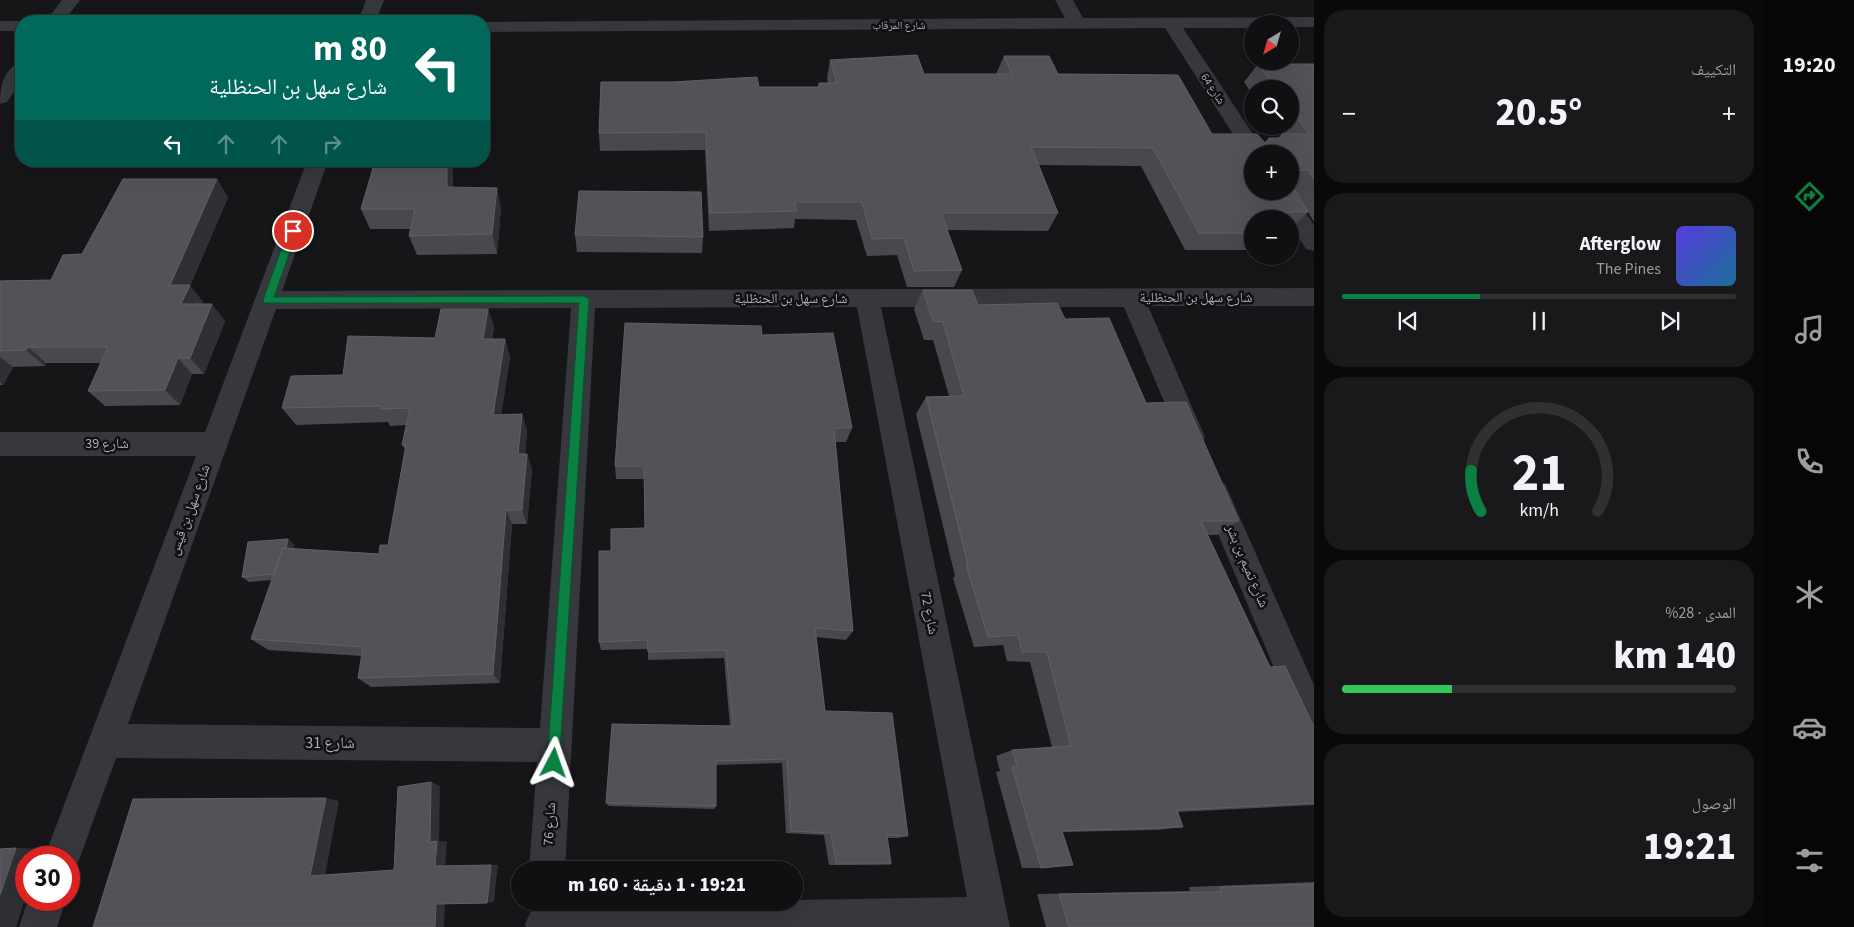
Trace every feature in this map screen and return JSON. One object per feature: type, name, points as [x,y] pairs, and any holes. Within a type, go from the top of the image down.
[{"type":"street","points":[[60,15],[71,0]]},
{"type":"street","points":[[369,15],[375,0]]},
{"type":"street","points":[[1064,0],[1077,24]]},
{"type":"street","name":"شارع المرقاب","points":[[490,27],[1314,22]]},
{"type":"street","name":"شارع 64","points":[[1171,24],[1250,145]]},
{"type":"street","points":[[0,26],[15,26]]},
{"type":"street","points":[[0,98],[15,77]]},
{"type":"street","name":"شارع سهل بن قيس","points":[[66,846],[316,167]]},
{"type":"street","points":[[1286,200],[1314,243]]},
{"type":"street","name":"شارع تميم بن بشر","points":[[1132,298],[1312,712]]},
{"type":"street","name":"شارع سهل بن الحنظلية","points":[[268,300],[1314,298]]},
{"type":"street","name":"شارع 76","points":[[548,861],[584,299]]},
{"type":"street","name":"شارع 72","points":[[867,299],[990,921]]},
{"type":"street","name":"شارع 39","points":[[0,444],[215,444]]},
{"type":"street","name":"شارع 31","points":[[105,741],[555,745]]},
{"type":"street","points":[[38,927],[43,911]]},
{"type":"street","points":[[544,918],[990,921]]},
{"type":"building","points":[[917,55],[924,74],[1012,74],[1004,56],[1049,56],[1058,74],[1178,75],[1212,134],[1258,135],[1266,144],[1269,138],[1281,138],[1282,135],[1309,134],[1299,120],[1299,80],[1270,80],[1262,70],[1299,70],[1299,64],[1314,64],[1314,179],[1308,170],[1299,170],[1299,145],[1244,145],[1244,200],[1299,200],[1299,197],[1308,212],[1299,212],[1299,210],[1244,210],[1244,233],[1199,233],[1153,148],[1031,147],[1058,213],[941,213],[962,270],[914,271],[904,238],[872,239],[862,202],[795,202],[797,211],[710,213],[706,132],[599,133],[601,82],[672,82],[757,77],[759,87],[819,87],[819,83],[837,83],[830,60]]},
{"type":"building","points":[[373,167],[447,167],[447,187],[497,188],[492,234],[409,236],[415,209],[361,209]]},
{"type":"building","points":[[123,179],[217,179],[170,285],[190,285],[181,304],[212,304],[190,358],[178,358],[165,390],[88,391],[108,347],[28,347],[26,350],[0,351],[0,281],[51,280],[63,255],[82,254]]},
{"type":"building","points":[[579,191],[701,192],[703,237],[575,235]]},
{"type":"building","points":[[923,290],[972,290],[978,305],[1057,303],[1065,319],[1109,318],[1146,403],[1186,402],[1239,521],[1201,521],[1270,667],[1285,666],[1314,727],[1314,803],[1177,810],[1183,827],[1062,831],[1073,865],[1041,868],[1012,767],[1017,766],[1012,750],[1071,746],[1047,652],[1022,652],[1018,635],[988,637],[966,565],[968,565],[926,397],[964,396],[943,322],[933,321]]},
{"type":"building","points":[[441,309],[488,309],[483,339],[505,339],[493,415],[522,414],[518,454],[527,454],[522,510],[506,510],[493,674],[358,678],[363,647],[251,639],[283,548],[379,554],[380,545],[388,545],[406,445],[402,445],[410,408],[380,409],[381,406],[282,408],[291,376],[343,375],[348,336],[435,338]]},
{"type":"building","points":[[625,323],[761,326],[762,335],[833,333],[852,428],[834,428],[853,631],[815,628],[825,711],[892,713],[908,836],[887,835],[891,864],[836,864],[831,833],[791,831],[787,759],[716,761],[716,806],[606,803],[612,724],[733,726],[726,650],[648,652],[647,640],[599,642],[599,551],[611,551],[611,529],[645,528],[644,466],[615,466]]},
{"type":"building","points":[[288,539],[274,574],[242,577],[248,542]]},
{"type":"building","points":[[431,782],[430,842],[437,841],[435,866],[491,865],[487,903],[436,904],[435,927],[93,927],[133,799],[326,798],[310,876],[394,870],[398,787]]},
{"type":"building","points":[[15,848],[0,895],[0,849]]},
{"type":"building","points":[[1314,884],[1314,927],[1069,927],[1059,894],[1221,892],[1220,887]]},
{"type":"route","points":[[293,231],[268,300],[584,299],[554,763]]}]
